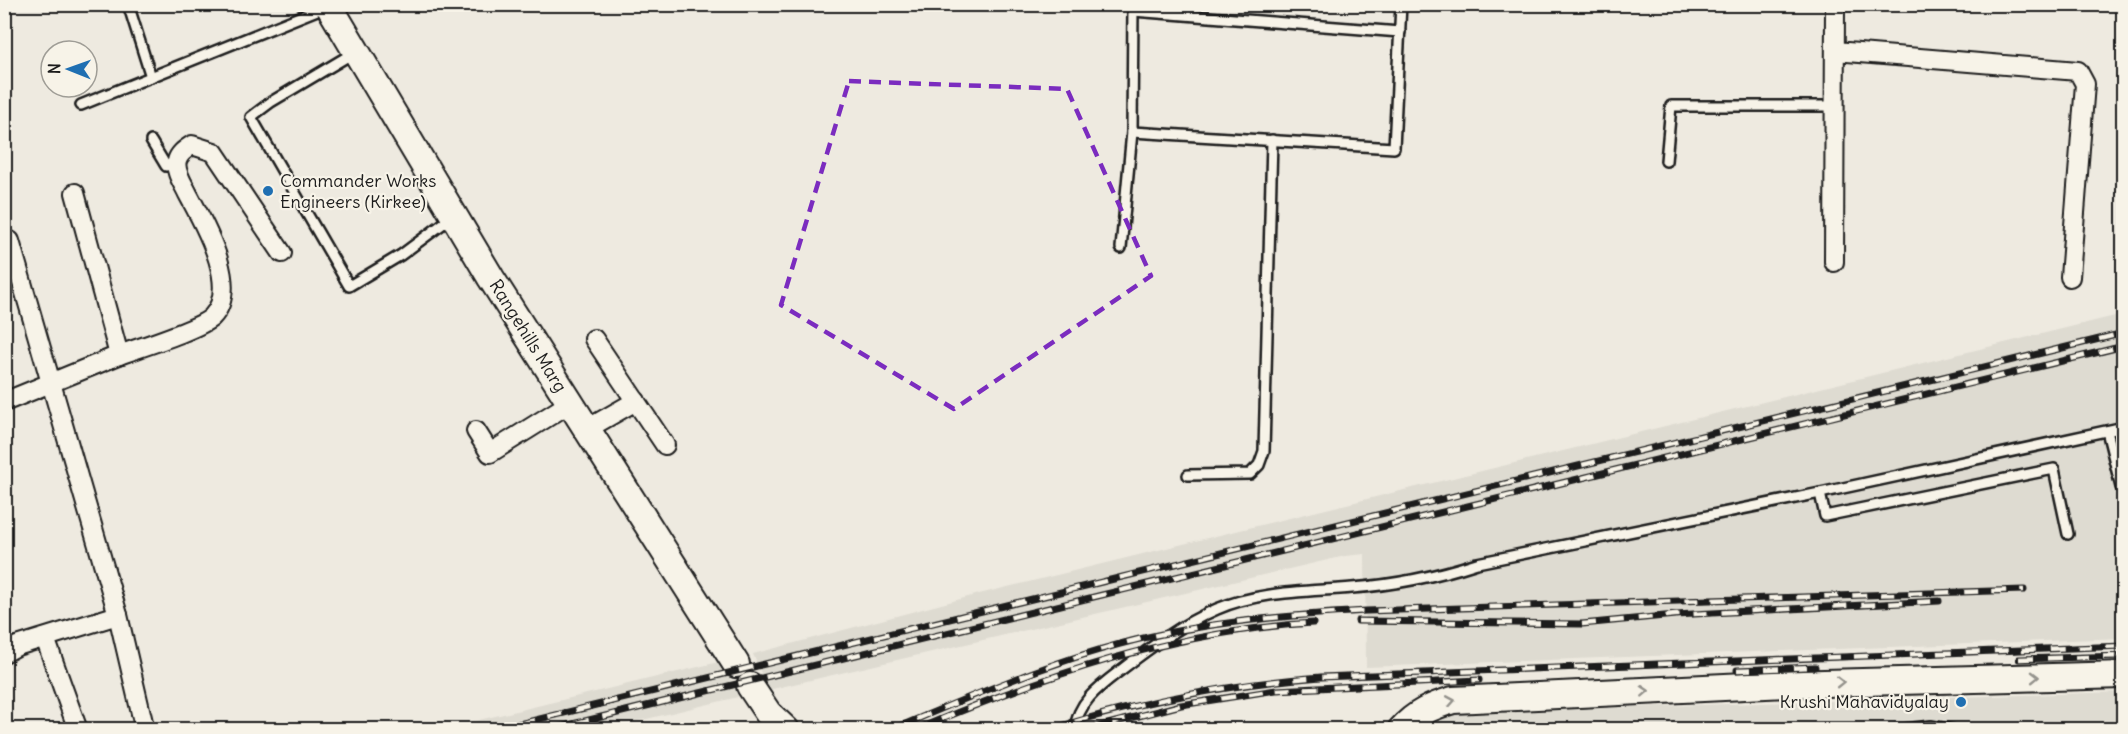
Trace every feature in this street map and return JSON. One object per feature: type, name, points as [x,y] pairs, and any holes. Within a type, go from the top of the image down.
[{"type":"main road","name":"Rangehills Marg","points":[[328,5],[454,216],[736,664]]},
{"type":"main road","points":[[1401,729],[1433,705],[1453,700],[1786,684],[2124,675]]},
{"type":"main road","points":[[750,686],[768,712],[786,729]]},
{"type":"street","points":[[1834,261],[1835,4]]},
{"type":"street","points":[[1835,51],[2078,71],[2085,84],[2070,277]]},
{"type":"street","points":[[4,402],[172,336],[211,318],[222,301],[222,273],[206,227],[178,175],[176,162],[180,153],[192,145],[214,152],[282,253]]},
{"type":"street","points":[[75,193],[119,355]]},
{"type":"street","points":[[10,241],[53,383],[76,476],[118,615],[143,722]]},
{"type":"street","points":[[594,339],[665,445]]},
{"type":"street","points":[[586,429],[636,402]]},
{"type":"street","points":[[476,431],[490,453],[570,403]]},
{"type":"street","points":[[4,653],[17,646],[118,615]]},
{"type":"street","points":[[45,638],[78,729]]},
{"type":"lane","points":[[128,4],[152,77]]},
{"type":"lane","points":[[1132,132],[1394,148],[1401,4]]},
{"type":"lane","points":[[81,105],[328,5]]},
{"type":"lane","points":[[1121,248],[1132,132],[1133,8],[1400,32]]},
{"type":"lane","points":[[356,51],[271,102],[251,117],[349,286],[401,255],[454,216]]},
{"type":"lane","points":[[1666,161],[1671,106],[1834,106]]},
{"type":"lane","points":[[1188,475],[1250,474],[1259,465],[1264,451],[1272,140]]},
{"type":"lane","points":[[151,141],[166,166],[176,162]]},
{"type":"lane","points":[[1075,729],[1080,710],[1096,689],[1185,625],[1218,608],[1251,598],[1369,587],[1448,573],[1477,563],[1821,493],[2124,427]]},
{"type":"lane","points":[[2107,431],[2121,487]]},
{"type":"lane","points":[[1821,493],[1825,516],[2054,469],[2068,534]]},
{"type":"lane","points":[[1896,729],[1931,726],[1953,729]]},
{"type":"highlighted area","points":[[849,81],[1067,89],[1151,276],[954,409],[781,305]]},
{"type":"shaded area","points":[[2123,314],[2123,638],[1366,667],[1365,554],[1345,556],[768,690],[753,654],[983,593]]},
{"type":"shaded area","points":[[723,661],[738,697],[605,729],[438,730]]},
{"type":"shaded area","name":"Krushi Mahavidyalay","points":[[2123,692],[2123,729],[1421,730],[1426,724],[1447,716],[1472,712]]},
{"type":"railway","points":[[494,730],[2124,333]]},
{"type":"railway","points":[[548,730],[2124,346]]},
{"type":"railway","points":[[891,730],[1025,675],[1093,652],[1162,634],[1238,622],[1366,611],[2024,590]]},
{"type":"railway","points":[[1358,621],[1582,624],[1675,615],[1939,601]]},
{"type":"railway","points":[[915,730],[1012,692],[1110,659],[1210,636],[1313,623]]},
{"type":"railway","points":[[1048,730],[1115,711],[1217,689],[1321,677],[2124,646]]},
{"type":"railway","points":[[2019,659],[2124,656]]},
{"type":"railway","points":[[1737,670],[1815,667]]},
{"type":"railway","points":[[1085,730],[1181,705],[1276,690],[1479,680]]},
{"type":"place","name":"Commander Works Engineers (Kirkee)","points":[[268,191]]},
{"type":"place","name":"Krushi Mahavidyalay","points":[[1961,702]]}]
